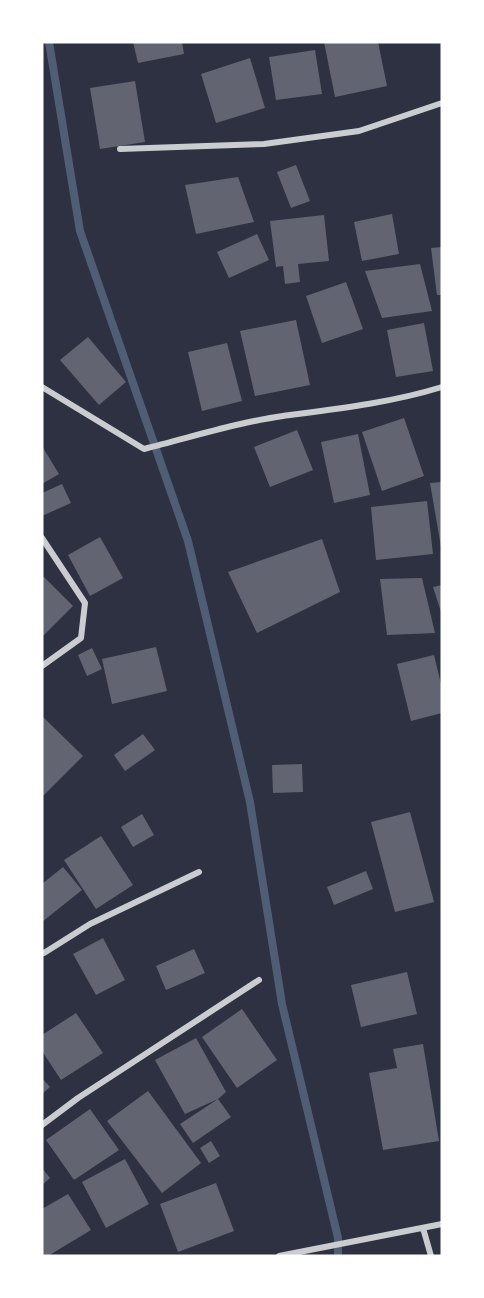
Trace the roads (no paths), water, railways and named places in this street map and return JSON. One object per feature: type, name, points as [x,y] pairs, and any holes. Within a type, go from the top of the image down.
[{"type":"street","points":[[120,149],[264,144],[359,131],[442,103]]},
{"type":"street","points":[[42,387],[144,449],[283,416],[309,415],[403,399],[442,387]]},
{"type":"street","points":[[42,538],[85,603],[81,638],[42,666]]},
{"type":"street","points":[[42,952],[44,953],[90,924],[199,872]]},
{"type":"street","points":[[42,1125],[78,1098],[260,980]]},
{"type":"street","points":[[279,1256],[442,1224]]},
{"type":"street","points":[[423,1228],[431,1256]]},
{"type":"waterway","points":[[49,42],[80,231],[188,541],[250,802],[282,1004],[338,1238],[338,1256]]}]
